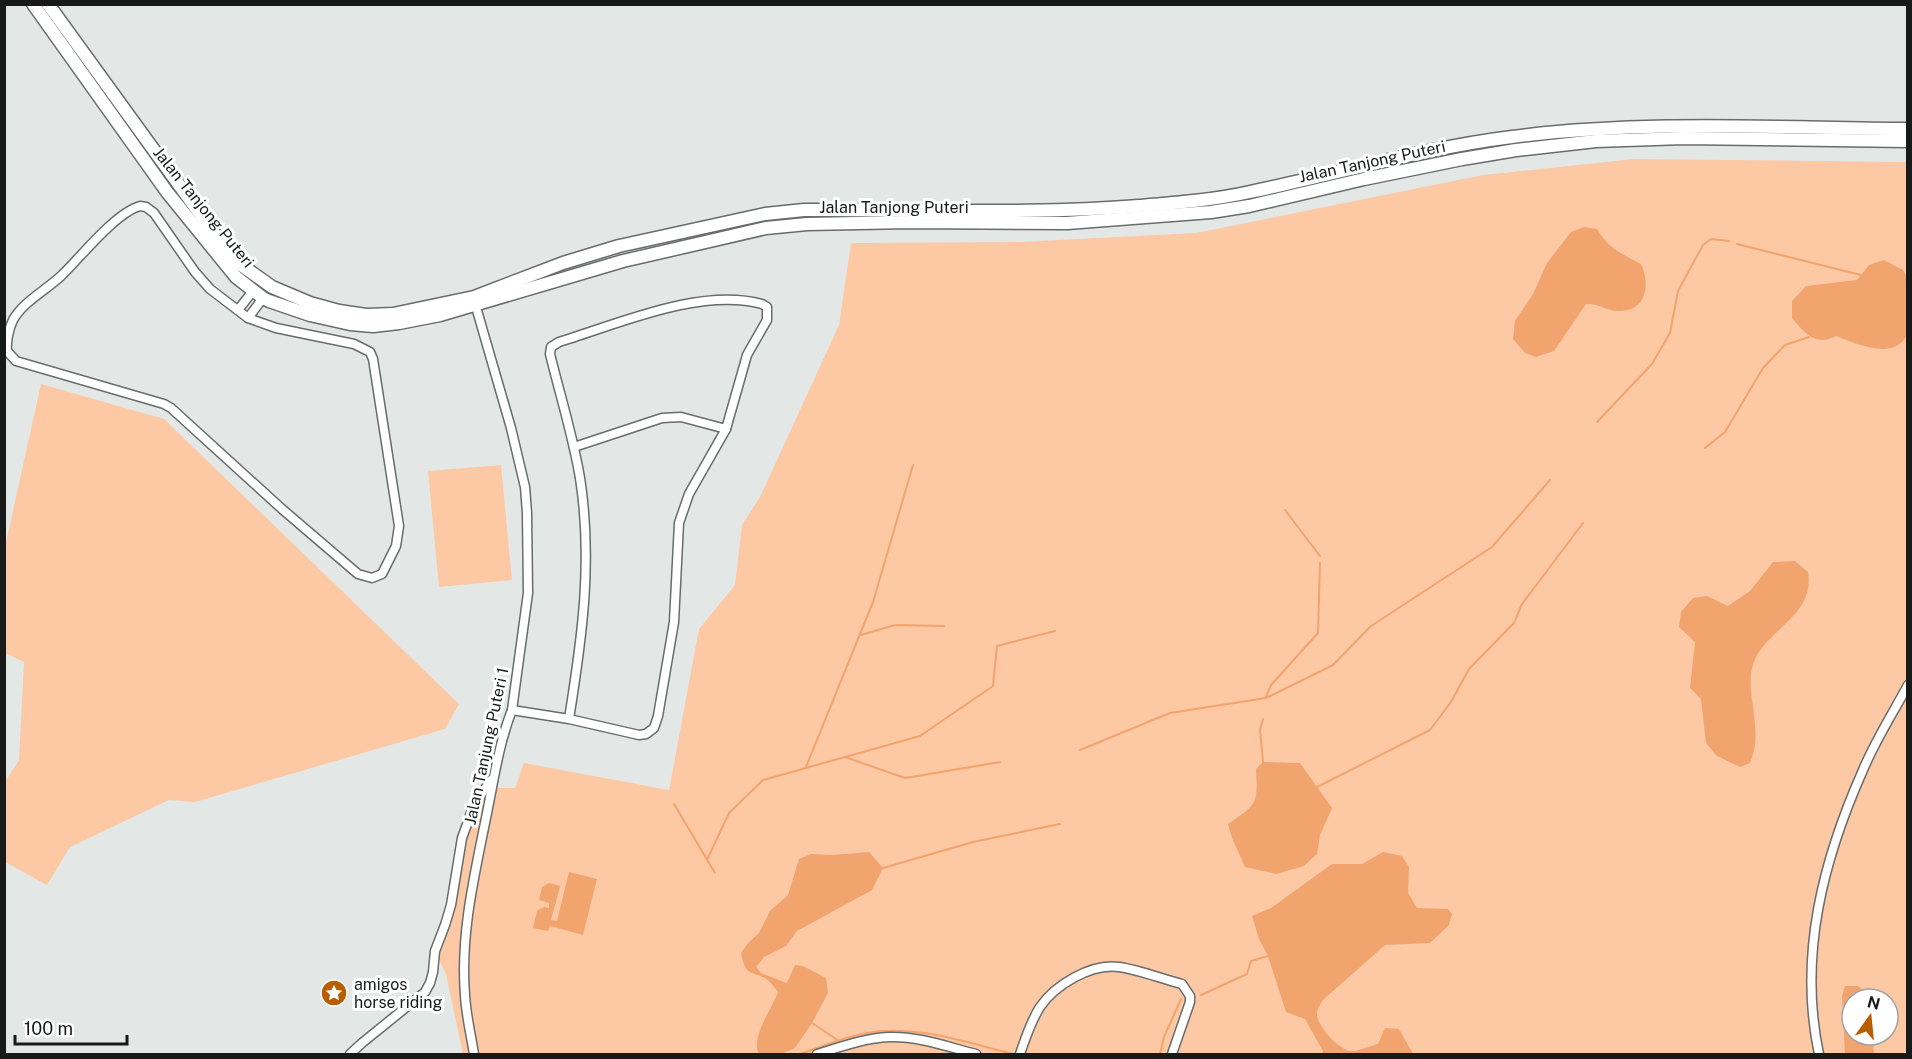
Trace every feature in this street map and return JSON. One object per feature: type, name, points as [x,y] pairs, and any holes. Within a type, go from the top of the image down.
[{"type":"street","name":"Jalan Tanjong Puteri","points":[[33,4],[177,206],[236,277],[258,294],[310,315],[350,324],[373,326],[399,324],[474,301],[623,261],[766,228],[807,224],[898,222],[1067,223],[1211,212],[1515,150],[1596,141],[1684,138],[1908,141]]},
{"type":"street","name":"Jalan Tanjong Puteri","points":[[48,4],[237,262],[272,287],[310,303],[366,315],[393,314],[474,301],[563,263],[619,246],[765,214],[804,210],[1067,210],[1140,206],[1247,193],[1459,145],[1513,136],[1684,126],[1908,129]]},
{"type":"street","points":[[1513,136],[1515,150]]},
{"type":"street","points":[[177,206],[177,196],[183,191]]},
{"type":"street","points":[[140,206],[154,213],[195,272],[210,289],[248,318],[276,328],[354,344],[370,352],[373,359],[399,526],[396,546],[388,566],[380,576],[372,578],[358,574],[282,510],[171,408],[16,361],[6,348],[13,321],[18,314],[60,277],[105,231],[132,208],[140,206]]},
{"type":"street","points":[[238,310],[258,294]]},
{"type":"street","points":[[248,318],[258,294]]},
{"type":"street","points":[[512,710],[568,719],[639,735],[646,734],[654,728],[674,622],[680,523],[690,494],[726,429],[747,355],[767,320],[767,307],[755,302],[724,299],[693,302],[554,344],[551,347],[550,354],[574,447],[580,480],[587,586],[581,645],[568,719]]},
{"type":"street","name":"Jalan Tanjung Puteri 1","points":[[474,301],[511,429],[526,496],[528,593],[512,710],[495,771],[470,897],[465,949],[465,996],[474,1054]]},
{"type":"street","points":[[339,311],[350,316],[350,324]]},
{"type":"street","points":[[574,447],[662,418],[681,417],[726,429]]},
{"type":"street","points":[[1819,1054],[1814,1032],[1812,983],[1814,929],[1825,870],[1863,768],[1908,685]]},
{"type":"street","points":[[350,1054],[425,992],[430,983],[435,951],[446,926],[451,905],[462,838],[474,805],[487,788],[495,771]]},
{"type":"street","points":[[1020,1054],[1039,1008],[1055,990],[1079,975],[1098,968],[1118,966],[1182,984],[1187,990],[1190,1002],[1172,1054]]},
{"type":"street","points":[[817,1054],[860,1041],[890,1037],[922,1040],[976,1054]]},
{"type":"shaded area","points":[[1634,159],[1907,162],[1907,1054],[463,1054],[446,974],[435,951],[445,925],[462,838],[487,788],[515,788],[524,763],[669,790],[699,629],[735,585],[742,525],[760,497],[839,325],[851,243],[1019,242],[1196,233],[1483,175]]},
{"type":"shaded area","points":[[1584,227],[1597,229],[1611,246],[1641,264],[1646,281],[1644,296],[1634,307],[1627,310],[1617,311],[1586,304],[1554,351],[1536,357],[1525,353],[1513,339],[1515,321],[1533,294],[1547,263],[1571,232]]},
{"type":"shaded area","points":[[1884,260],[1903,270],[1907,277],[1907,335],[1901,343],[1884,349],[1864,346],[1836,336],[1829,339],[1816,339],[1806,333],[1792,318],[1792,301],[1806,286],[1857,280],[1869,265]]},
{"type":"shaded area","points":[[41,384],[164,419],[459,704],[445,729],[195,802],[169,800],[70,847],[47,885],[5,862],[5,782],[19,760],[24,662],[5,653],[5,547]]},
{"type":"shaded area","points":[[501,465],[512,580],[439,587],[428,471]]},
{"type":"shaded area","points":[[1795,561],[1808,572],[1805,599],[1790,620],[1762,648],[1755,659],[1751,671],[1751,696],[1756,736],[1750,763],[1740,767],[1717,756],[1706,743],[1701,699],[1690,688],[1695,642],[1679,627],[1681,612],[1693,598],[1707,596],[1728,606],[1750,591],[1773,562]]},
{"type":"shaded area","points":[[1263,762],[1300,763],[1332,808],[1320,835],[1317,854],[1304,866],[1276,874],[1245,867],[1228,824],[1245,812],[1254,802],[1257,790],[1256,769]]},
{"type":"shaded area","points":[[869,852],[883,868],[872,890],[797,931],[786,946],[764,957],[756,967],[761,973],[787,983],[795,965],[803,966],[826,978],[828,993],[795,1048],[781,1054],[759,1054],[757,1040],[759,1032],[778,992],[769,981],[748,971],[741,953],[759,933],[770,911],[788,895],[799,859],[811,854]]},
{"type":"shaded area","points":[[1383,852],[1402,856],[1409,867],[1408,893],[1417,908],[1448,909],[1452,914],[1449,925],[1430,943],[1385,945],[1324,999],[1318,1008],[1317,1017],[1328,1035],[1340,1046],[1350,1051],[1378,1044],[1385,1028],[1399,1029],[1413,1054],[1322,1054],[1323,1051],[1305,1019],[1286,1012],[1252,916],[1271,908],[1332,864],[1362,864]]},
{"type":"shaded area","points":[[569,872],[597,879],[583,935],[550,926],[548,931],[533,928],[537,911],[544,907],[549,908],[549,903],[539,900],[542,887],[549,883],[560,886],[551,920],[557,921]]},
{"type":"shaded area","points":[[1845,1047],[1873,1047],[1874,1054],[1845,1054]]},
{"type":"waterway","points":[[1597,422],[1652,364],[1670,333],[1678,291],[1703,245],[1711,239],[1729,241]]},
{"type":"waterway","points":[[1737,244],[1861,275]]},
{"type":"waterway","points":[[1705,448],[1725,432],[1763,368],[1785,345],[1809,337]]},
{"type":"waterway","points":[[806,767],[873,602],[913,465]]},
{"type":"waterway","points":[[1080,750],[1170,713],[1266,698],[1333,665],[1371,626],[1492,547],[1550,480]]},
{"type":"waterway","points":[[1285,510],[1320,556]]},
{"type":"waterway","points":[[1317,787],[1430,730],[1451,702],[1469,669],[1514,623],[1522,604],[1583,523]]},
{"type":"waterway","points":[[1266,697],[1271,685],[1318,633],[1320,563]]},
{"type":"waterway","points":[[861,635],[895,625],[944,626]]},
{"type":"waterway","points":[[707,860],[729,813],[763,780],[920,736],[993,686],[997,646],[1055,631]]},
{"type":"waterway","points":[[1263,719],[1260,730],[1263,762]]},
{"type":"waterway","points":[[845,757],[905,778],[1000,762]]},
{"type":"waterway","points":[[674,804],[715,873]]},
{"type":"waterway","points":[[883,868],[973,842],[1060,824]]},
{"type":"waterway","points":[[1201,995],[1247,974],[1251,961],[1268,956]]},
{"type":"waterway","points":[[1160,1054],[1164,1037],[1181,999]]},
{"type":"waterway","points":[[812,1023],[839,1041]]},
{"type":"waterway","points":[[800,1054],[850,1037],[885,1031],[923,1033],[1014,1054],[1017,1052]]},
{"type":"place","name":"amigos horse riding","points":[[334,993]]}]
